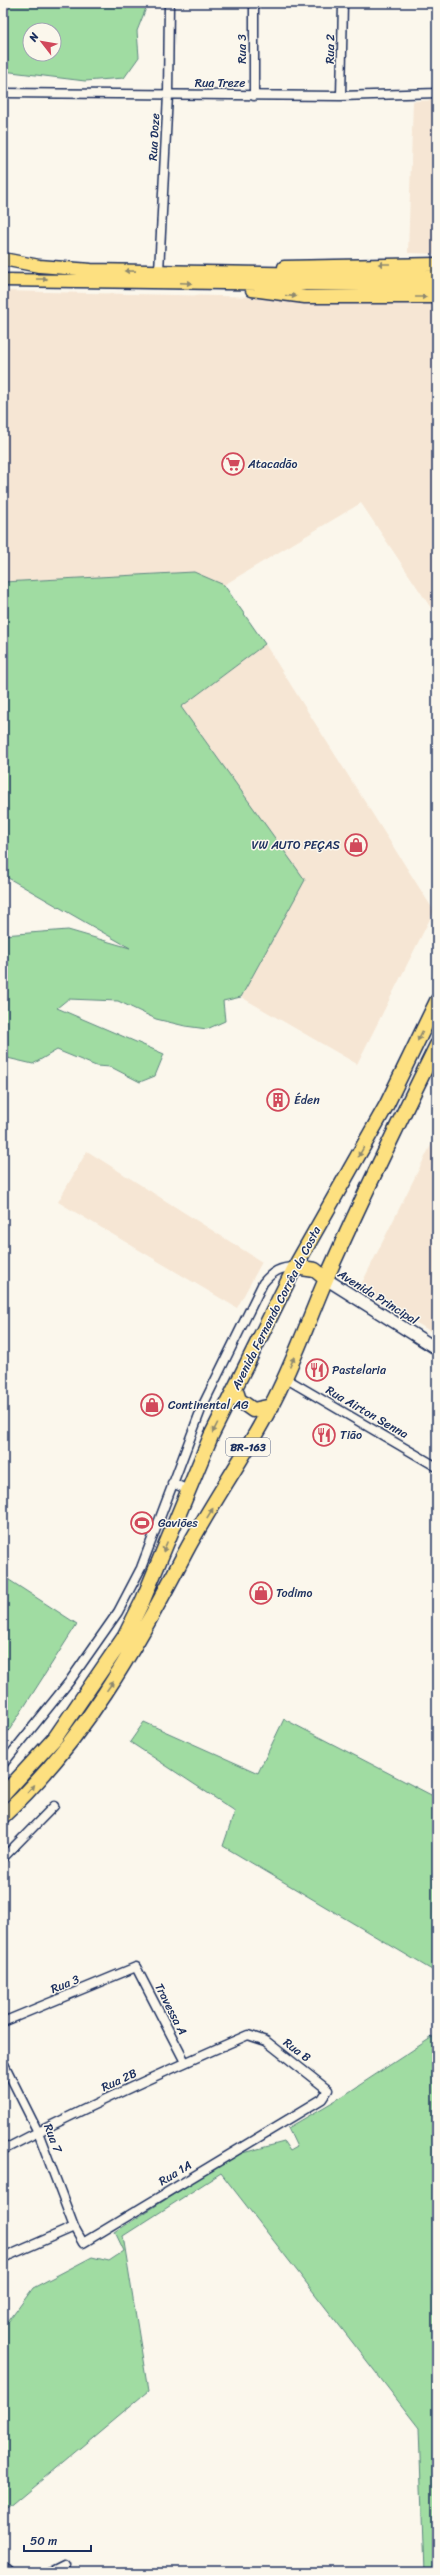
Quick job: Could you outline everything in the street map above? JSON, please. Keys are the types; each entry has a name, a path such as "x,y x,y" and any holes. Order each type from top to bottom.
{"highway":[{"name":"Avenida Fernando Corrêa da Costa","path":"3,1795 55,1738 125,1636 143,1600 211,1436 294,1267 370,1135 437,1001"},
{"name":"BR-163","path":"3,1816 29,1792 78,1732 122,1669 164,1596 186,1551 272,1406 326,1279 378,1164 437,1044"},
{"path":"294,1267 306,1267 315,1270 326,1279"},
{"path":"235,1388 239,1400 253,1410 272,1406"}],"main road":[{"path":"3,259 60,268 159,271 211,278 305,297 437,297"},
{"path":"211,278 342,264 437,264"},
{"path":"3,280 437,276"},
{"path":"211,278 437,286"}],"street":[{"name":"Rua Doze","path":"159,271 168,95 169,3"},
{"name":"Rua 3","path":"254,3 254,96"},
{"name":"Rua 2","path":"341,96 343,3"},
{"name":"Rua Treze","path":"3,93 254,96 341,96 437,93"},
{"path":"3,1764 69,1682 118,1612 141,1568 202,1407 263,1284 270,1274 282,1267 294,1267"},
{"name":"Avenida Principal","path":"326,1279 437,1349"},
{"name":"Rua Airton Senna","path":"285,1378 437,1467"},
{"path":"172,1483 189,1490"},
{"path":"3,1858 54,1806"},
{"name":"Rua 3","path":"3,2022 136,1967"},
{"name":"Travessa A","path":"136,1967 185,2062"},
{"name":"Rua 2B","path":"3,2150 185,2062 248,2034"},
{"name":"Rua B","path":"248,2034 266,2041 328,2090"},
{"name":"Rua 7","path":"3,2062 38,2132 74,2227 83,2243"},
{"name":"Rua 1A","path":"83,2243 322,2099 328,2090"},
{"path":"3,2258 74,2227"},
{"path":"50,2572 66,2564"},
{"path":"3,2566 10,2572"}],"shaded area":[{"path":"437,100 437,254 408,253 413,101"},
{"path":"3,291 437,301 437,617 361,503 224,585 194,572 3,582"},
{"path":"265,644 434,911 357,1064 241,997 305,880 181,707"},
{"path":"437,1133 437,1335 359,1289"},
{"path":"87,1151 262,1262 237,1308 58,1202"}],"green space":[{"path":"3,3 148,3 137,31 139,57 124,78 85,81 3,71"},
{"path":"194,572 224,585 265,644 181,707 305,880 241,997 223,1001 225,1021 207,1029 185,1026 156,1019 118,1001 68,999 57,1008 164,1054 155,1076 140,1082 111,1067 96,1066 57,1050 33,1064 3,1057 3,935 68,930 130,948 3,875 3,582"},
{"path":"3,1576 77,1624 3,1740"},
{"path":"284,1719 437,1798 437,1973 223,1846 235,1811 130,1742 144,1722 258,1773"},
{"path":"437,2034 437,2572 424,2572 419,2428 221,2173 123,2236 148,2391 7,2509 3,2505 3,2329 33,2288 92,2257 109,2261 124,2251 115,2232 235,2155 284,2142 290,2151 297,2147 288,2128 343,2096"}],"place":[{"name":"Atacadão","path":"233,464"},
{"name":"VW AUTO PEÇAS","path":"356,845"},
{"name":"Éden","path":"278,1100"},
{"name":"Pastelaria","path":"317,1370"},
{"name":"Continental AG","path":"152,1405"},
{"name":"Tião","path":"324,1435"},
{"name":"Gaviões","path":"142,1523"},
{"name":"Todimo","path":"261,1593"}]}
